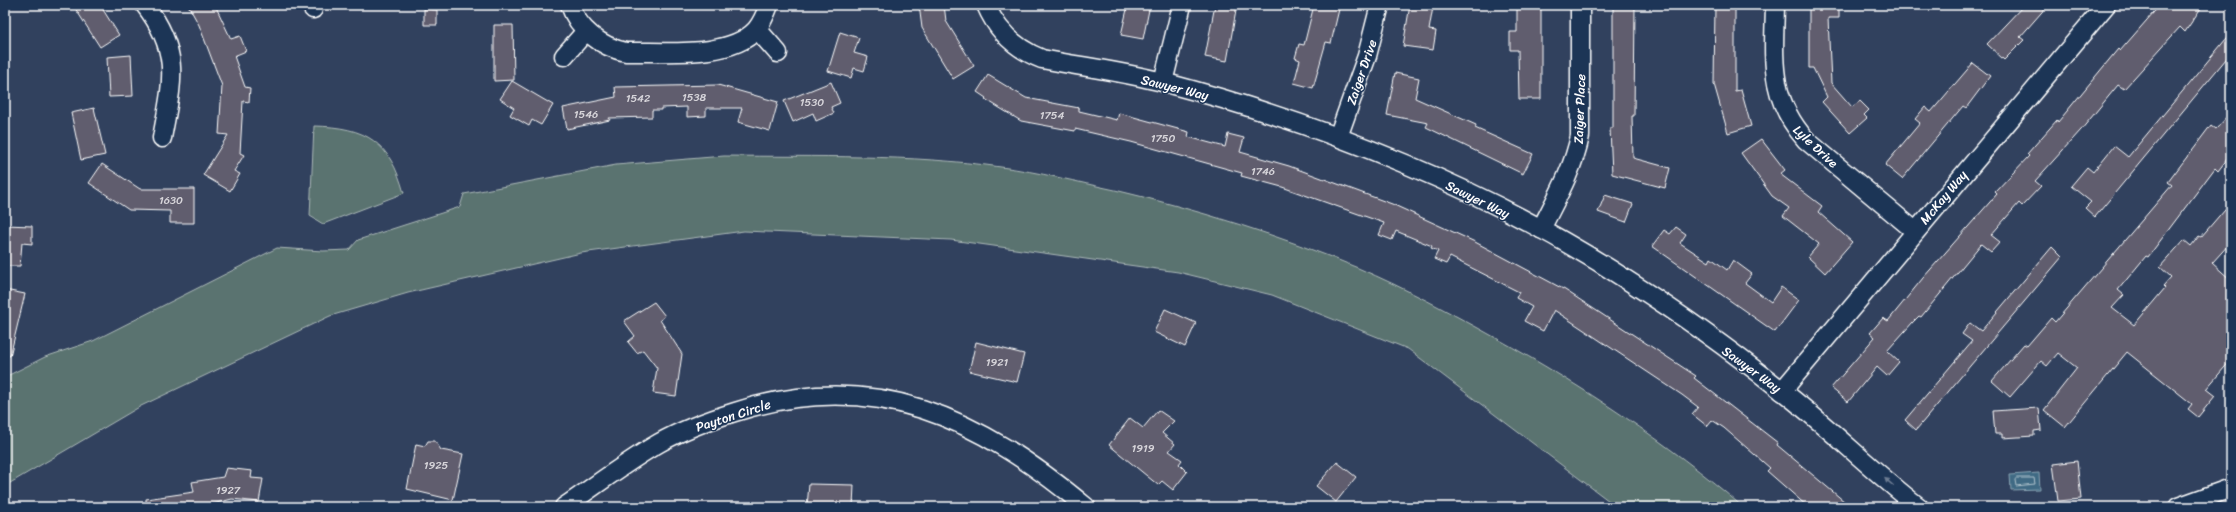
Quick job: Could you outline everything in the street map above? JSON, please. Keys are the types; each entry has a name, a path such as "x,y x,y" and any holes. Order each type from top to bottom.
{"street":[{"path":"145,5 160,27 168,43 172,60 173,80 162,138"},
{"path":"570,5 577,22 586,31 612,49 626,52 713,50 729,46 746,39 758,29 769,5"},
{"name":"Sawyer Way","path":"986,5 999,29 1010,41 1027,53 1042,59 1163,82 1249,106 1338,137 1437,179 1541,229 1630,282 1782,391 1919,507"},
{"path":"1163,82 1182,5"},
{"name":"Zaiger Drive","path":"1338,137 1367,56 1380,5"},
{"name":"Zaiger Place","path":"1541,229 1569,172 1576,155 1580,136 1580,5"},
{"name":"Lyle Drive","path":"1775,5 1774,66 1778,92 1783,108 1793,125 1806,140 1915,232"},
{"name":"McKay Way","path":"1782,391 2106,5"},
{"path":"758,29 778,52"},
{"path":"564,56 586,31"},
{"name":"Payton Circle","path":"564,507 660,443 713,419 763,403 803,396 839,394 872,396 909,404 955,422 999,443 1062,487 1086,507"},
{"path":"2178,507 2231,488"}],"green space":[{"path":"314,126 333,127 348,130 362,134 374,141 391,161 404,193 323,224 310,216"},
{"path":"724,156 828,156 897,158 1001,167 1058,177 1145,197 1269,234 1329,256 1393,284 1445,310 1529,357 1624,416 1685,460 1743,507 1617,507 1408,349 1272,295 1178,272 951,240 744,231 581,253 408,293 330,316 141,406 5,486 5,377 45,357 93,341 277,248 323,251 349,250 358,240 460,207 464,194 616,165"}],"water":[{"path":"2039,473 2040,489 2011,490 2010,475"}],"building":[{"path":"73,5 100,5 119,35 100,47"},
{"path":"188,5 215,5 231,39 240,36 246,51 234,56 245,87 250,88 249,102 243,101 240,153 244,155 234,171 240,174 230,191 203,175 228,135 219,134 222,86 199,25"},
{"path":"919,5 944,5 946,21 974,66 953,79 922,28"},
{"path":"1128,5 1150,5 1143,39 1121,35"},
{"path":"1215,5 1237,5 1227,61 1205,57"},
{"path":"1314,5 1340,5 1331,43 1326,42 1313,88 1294,83 1300,60 1295,58 1299,44 1304,45"},
{"path":"1410,5 1433,7 1429,30 1436,31 1433,50 1403,46"},
{"path":"1613,5 1635,5 1634,116 1632,116 1633,158 1670,168 1665,188 1612,174 1610,128 1613,128"},
{"path":"1715,5 1735,5 1735,91 1741,90 1751,126 1728,133 1714,84"},
{"path":"1809,5 1839,5 1839,18 1828,18 1831,83 1852,107 1860,101 1869,110 1864,115 1867,118 1850,133 1822,102 1827,97 1813,68 1809,68"},
{"path":"2024,5 2048,5 2020,37 2024,40 2004,60 1987,44"},
{"path":"2160,5 2203,5 2185,32 2180,27 2124,89 2118,85 2081,130 2035,181 2041,186 2022,206 2019,203 1991,235 2000,242 1991,252 1981,244 1921,317 1919,316 1913,322 1887,351 1899,362 1887,376 1877,367 1848,402 1831,388 1875,337 1870,333 1883,318 1888,321 1923,278 1997,194 1995,192 2029,156 2027,154 2057,120 2058,122 2118,49 2120,51"},
{"path":"1517,8 1541,8 1541,99 1519,99 1518,50 1510,50 1510,32 1517,32"},
{"path":"424,9 437,10 437,25 424,25"},
{"path":"494,25 513,25 514,80 494,81"},
{"path":"840,32 859,38 854,53 868,57 864,71 854,68 851,78 828,71"},
{"path":"2231,33 2231,53 2095,217 2085,208 2091,202 2071,186 2087,167 2093,172 2114,146 2128,157"},
{"path":"131,55 133,96 109,97 107,57"},
{"path":"1973,63 1990,76 1966,108 1963,106 1902,179 1885,165 1920,123 1915,119 1925,107 1931,112"},
{"path":"1395,73 1419,78 1415,98 1476,125 1475,128 1533,154 1523,174 1426,127 1428,123 1387,115"},
{"path":"988,75 1026,98 1079,108 1079,111 1117,120 1119,113 1189,132 1188,137 1225,147 1228,134 1244,138 1240,152 1289,166 1392,204 1475,242 1565,290 1696,376 1694,378 1778,443 1777,445 1851,507 1808,507 1767,471 1770,468 1724,428 1712,420 1707,426 1692,414 1698,407 1682,395 1554,310 1543,331 1524,321 1532,307 1516,298 1519,292 1450,257 1446,264 1434,259 1438,251 1431,248 1432,246 1396,231 1392,240 1379,235 1384,223 1282,187 1241,176 1242,173 1131,142 1075,129 1075,131 1021,121 985,99 986,98 977,92"},
{"path":"512,81 553,105 541,125 532,120 529,126 510,115 514,108 500,99"},
{"path":"831,82 840,103 831,107 834,113 816,121 813,113 793,122 784,101"},
{"path":"718,85 778,102 770,131 738,122 742,108 706,108 706,116 687,117 687,107 661,108 661,110 652,110 652,117 609,118 610,120 567,129 563,108 616,97 615,87"},
{"path":"94,108 105,155 81,160 71,113"},
{"path":"2231,113 2231,154 2218,171 2215,168 2148,257 2146,256 2118,290 2124,295 2112,308 2134,325 2165,288 2163,286 2171,277 2160,267 2184,240 2191,246 2199,236 2201,237 2231,202 2231,242 2212,263 2231,280 2231,360 2206,389 2215,396 2198,417 2188,409 2192,404 2127,352 2065,427 2044,410 2077,368 2058,353 2047,366 2041,361 2010,397 1992,381 2024,344 2027,346 2051,318 2055,322 2172,185 2168,182 2211,125 2216,129"},
{"path":"1761,139 1785,170 1780,174 1822,206 1818,212 1852,242 1825,273 1808,257 1819,244 1783,216 1789,208 1772,196 1741,153"},
{"path":"102,164 140,189 194,189 194,223 170,223 170,211 129,210 89,183"},
{"path":"1605,195 1633,204 1626,222 1598,212"},
{"path":"5,225 32,226 32,244 22,243 20,266 5,266"},
{"path":"1676,227 1686,234 1680,243 1709,262 1711,258 1727,270 1733,260 1752,274 1745,283 1771,302 1781,287 1799,300 1775,332 1652,246 1664,230 1670,234"},
{"path":"2052,247 2062,257 1916,430 1905,420 1972,341 1962,334 1970,323 1981,331"},
{"path":"5,290 25,294 10,356 5,355"},
{"path":"654,302 665,316 660,320 682,354 676,396 653,393 657,368 643,350 637,353 628,342 635,336 624,321"},
{"path":"1165,309 1196,323 1185,347 1154,332"},
{"path":"976,342 1024,354 1017,382 969,371"},
{"path":"2039,408 2041,430 2034,431 2034,436 2002,438 2002,434 1995,434 1993,411"},
{"path":"1158,410 1174,421 1162,433 1175,444 1169,451 1182,460 1179,464 1187,472 1173,490 1162,481 1158,485 1109,445 1130,418 1143,428"},
{"path":"428,441 435,441 441,450 463,454 453,500 407,489 416,444 425,446"},
{"path":"2077,461 2081,499 2058,501 2053,464"},
{"path":"1337,462 1356,477 1336,502 1316,486"},
{"path":"226,468 252,471 251,478 263,479 259,502 232,499 201,507 146,507 146,499 194,492 192,482 223,477"},
{"path":"809,484 854,485 853,507 807,507"}]}
